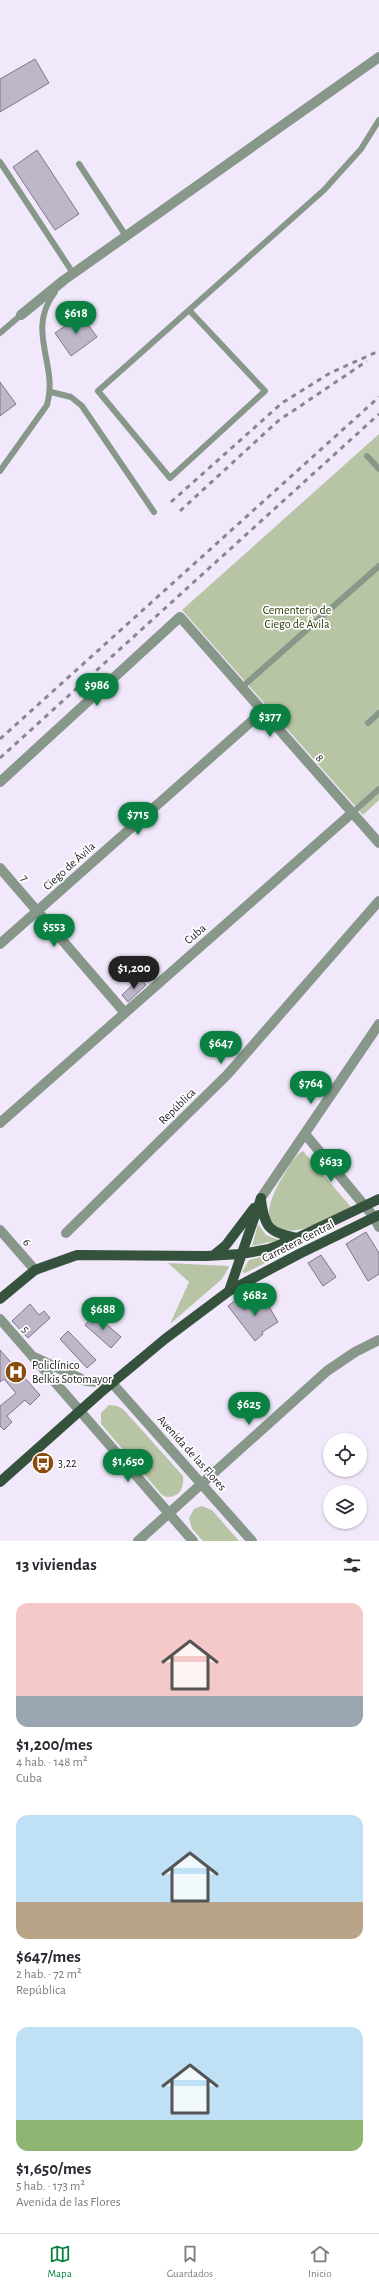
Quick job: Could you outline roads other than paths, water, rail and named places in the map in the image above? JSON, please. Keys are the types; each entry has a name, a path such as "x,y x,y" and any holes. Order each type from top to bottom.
{"main road":[{"path":"261,1198 264,1220 276,1234 297,1238"},
{"path":"229,1291 261,1198"},
{"path":"216,1254 226,1245 261,1198"},
{"name":"Carretera Central","path":"241,1254 269,1249 297,1238 379,1199"},
{"name":"Carretera Central","path":"0,1482 112,1383 165,1339 229,1291 377,1220"},
{"path":"0,1299 35,1270 77,1255 241,1254"}],"street":[{"path":"21,315 73,273 379,57"},
{"name":"8","path":"0,782 180,617 240,688 379,843"},
{"name":"Ciego de Ávila","path":"0,944 262,712"},
{"name":"Cuba","path":"0,1123 352,813"},
{"name":"7","path":"0,868 125,1013"},
{"name":"República","path":"66,1233 227,1075 379,901"},
{"path":"261,1198 379,1024"},
{"path":"305,1134 377,1220"},
{"name":"6","path":"0,1230 35,1270"},
{"name":"5","path":"0,1319 80,1411"},
{"path":"138,1541 327,1371 355,1352 379,1340"},
{"name":"5","path":"32,1356 86,1380 112,1383"},
{"name":"Avenida de las Flores","path":"112,1383 252,1541"},
{"path":"80,1411 193,1541"}],"lane":[{"path":"189,310 265,391 170,478 98,391 189,310 324,190 361,149 379,120"},
{"path":"0,162 73,273"},
{"path":"79,164 126,236"},
{"path":"0,471 47,405 51,392 51,378 43,347 42,323 46,307 64,280"},
{"path":"0,333 21,315"},
{"path":"51,392 71,397 82,406 154,512"},
{"path":"367,456 379,469"},
{"path":"240,688 379,566"},
{"path":"368,723 379,713"},
{"path":"352,813 379,789"}],"railway":[{"path":"171,502 282,403 330,373 379,351"},
{"path":"180,511 278,421 367,361"},
{"path":"0,739 379,397"},
{"path":"0,758 379,414"}],"place":[{"name":"Policlínico Belkis Sotomayor","path":"16,1372"},
{"name":"3,22","path":"43,1463"}],"park label":[{"name":"Cementerio de Ciego de Ávila","path":"297,617"}]}
